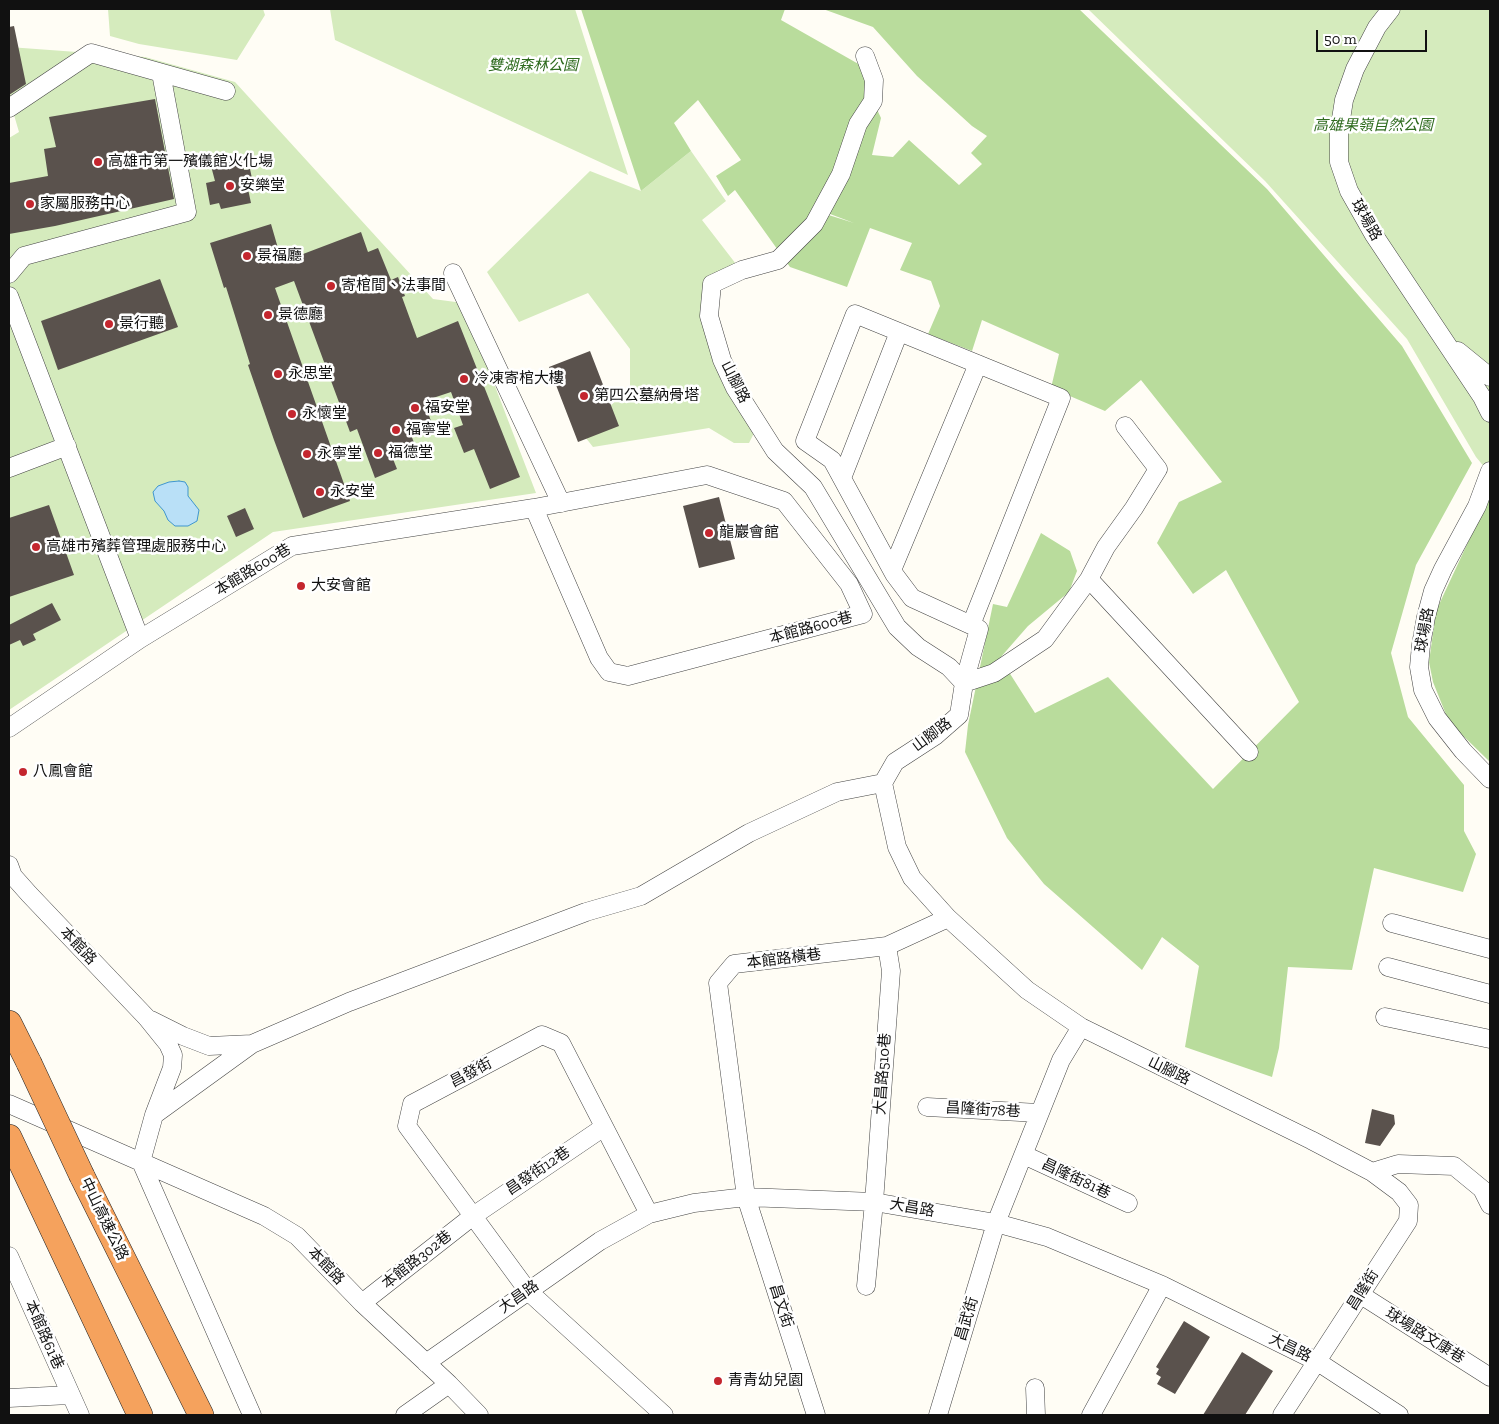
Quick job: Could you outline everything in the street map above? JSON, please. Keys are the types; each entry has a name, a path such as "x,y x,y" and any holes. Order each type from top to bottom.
{"highway":[{"name":"中山高速公路","path":"9,1022 82,1176 201,1415"},
{"path":"10,1140 140,1415"}],"street":[{"name":"球場路","path":"1391,9 1377,27 1368,44 1344,100 1339,132 1339,162 1349,191 1374,235 1490,412"},
{"path":"9,108 91,53 226,91"},
{"name":"山腳路","path":"865,56 874,80 873,101 858,124 841,174 814,224 778,260 742,270 712,284 709,316 722,360 736,388 775,451 813,487 897,627 918,646 949,667 964,683 959,715 935,736 895,762 883,783 896,847 912,878 948,918 1027,990 1081,1027 1372,1172"},
{"path":"9,274 24,256 187,212 161,73"},
{"path":"453,273 561,503"},
{"path":"9,296 140,639"},
{"path":"964,683 979,629 912,598 892,570 832,460 805,441 855,314 1061,398 971,625"},
{"path":"842,478 899,332"},
{"path":"1443,339 1490,377"},
{"path":"892,570 978,364"},
{"path":"964,683 994,674 1045,639 1089,579 1106,547 1134,508 1158,469 1125,426"},
{"path":"9,468 67,446"},
{"name":"球場路","path":"1490,471 1477,506 1443,569 1434,591 1426,617 1419,667 1423,690 1437,718 1463,751 1490,779"},
{"name":"本館路600巷","path":"9,728 140,639 292,546 534,508 707,475 784,501 849,584 863,614 628,676 609,672 599,658 534,508"},
{"path":"1089,579 1248,752"},
{"path":"154,1115 252,1044 349,1002 586,912 641,896 749,833 837,792 883,783"},
{"name":"本館路","path":"9,865 13,876 29,894 147,1018 168,1044 173,1055 172,1068 154,1115 141,1162"},
{"name":"本館路橫巷","path":"746,1197 718,983 734,964 888,946 948,918"},
{"path":"1392,923 1490,949"},
{"name":"大昌路510巷","path":"866,1286 891,971 888,946"},
{"path":"1388,967 1490,994"},
{"path":"1385,1017 1490,1041"},
{"path":"147,1018 209,1046 252,1044"},
{"path":"996,1223 1061,1060 1081,1027"},
{"name":"昌發街","path":"528,1291 407,1126 412,1104 542,1035 561,1043 650,1214"},
{"name":"本館路","path":"9,1104 264,1216 298,1236 362,1303 479,1415"},
{"name":"昌隆街78巷","path":"927,1107 1039,1113"},
{"name":"昌發街12巷","path":"473,1216 604,1126"},
{"name":"昌隆街81巷","path":"1024,1155 1128,1203"},
{"path":"141,1162 252,1415"},
{"path":"1372,1172 1398,1164 1454,1166 1486,1186 1490,1205"},
{"name":"昌隆街","path":"1282,1415 1408,1221 1409,1205 1399,1192 1372,1172"},
{"name":"大昌路","path":"426,1363 600,1241 650,1214 694,1204 746,1197 874,1202 996,1223 1047,1237 1162,1285 1318,1362 1399,1415"},
{"name":"昌文街","path":"746,1197 816,1415"},
{"name":"本館路302巷","path":"362,1303 473,1216"},
{"name":"昌武街","path":"938,1415 996,1223"},
{"name":"本館路61巷","path":"9,1256 80,1415"},
{"path":"1091,1415 1162,1285"},
{"path":"528,1291 664,1415"},
{"name":"球場路文康巷","path":"1361,1295 1490,1377"},
{"path":"405,1415 448,1384"},
{"path":"1035,1388 1036,1415"},
{"path":"9,1398 70,1395"}],"green space":[{"path":"108,9 263,9 265,15 237,60 139,44 110,36"},
{"name":"雙湖森林公園","path":"330,9 575,9 628,175 335,40"},
{"path":"581,9 785,9 781,20 862,66 872,93 819,212 854,223 822,211 874,103 881,118 872,155 893,157 909,140 959,185 982,164 971,153 987,136 972,126 917,76 873,27 823,9 1079,9 1267,189 1402,346 1472,463 1416,565 1391,653 1408,717 1464,785 1464,831 1476,854 1463,892 1374,868 1352,970 1288,967 1279,1048 1272,1077 1185,1047 1199,966 1162,937 1142,970 1044,884 1007,838 965,752 968,725 993,604 1007,607 1041,533 1070,551 1077,571 1069,592 1028,626 1000,658 1035,713 1108,677 1213,789 1299,702 1226,570 1193,594 1157,543 1179,502 1222,482 1141,380 1105,411 1051,388 1059,354 982,320 972,351 928,334 940,306 931,281 900,270 912,243 870,228 847,287 790,267 735,190 728,196 716,176 741,160 698,100 674,123 691,151 641,191"},
{"name":"高雄果嶺自然公園","path":"1088,9 1490,9 1490,474 1476,457 1407,339 1265,181"},
{"path":"9,47 145,57 235,82 433,299 463,303 536,493 273,532 9,710 9,138 19,132 9,98"},
{"path":"691,151 726,201 702,220 736,264 705,282 754,433 749,443 734,443 709,428 593,447 582,433 630,387 630,349 588,293 519,322 487,272 590,171 641,191"},
{"path":"1490,495 1490,762 1449,722 1433,682 1429,662 1436,611"}],"water":[{"path":"179,481 185,482 188,487 188,496 199,510 197,521 188,526 175,526 168,520 164,511 155,501 153,492 158,486"}],"building":[{"path":"14,26 26,84 9,95 9,27"},
{"name":"高雄市第一殯儀館火化場","path":"155,99 174,199 55,226 9,234 9,183 48,176 44,149 56,147 49,117"},
{"name":"安樂堂","path":"242,159 244,170 250,169 254,188 248,189 251,203 221,209 219,203 210,205 206,183 215,181 211,166"},
{"path":"271,224 282,262 361,232 368,252 378,248 391,280 398,277 405,296 402,297 417,338 458,321 520,477 490,489 474,449 464,453 454,428 463,425 451,392 424,401 432,424 409,430 415,445 391,454 397,469 375,478 357,429 350,432 294,281 275,288 350,501 303,518 248,365 250,364 210,243"},
{"name":"景行聽","path":"160,279 178,327 58,370 41,321"},
{"name":"第四公墓納骨塔","path":"590,351 619,426 578,442 549,367"},
{"name":"龍巖會館","path":"719,497 735,559 699,568 683,506"},
{"name":"高雄市殯葬管理處服務中心","path":"49,505 74,575 9,597 9,518"},
{"path":"245,508 254,529 236,537 227,516"},
{"path":"52,603 61,620 33,634 36,640 23,646 20,640 9,645 9,625"},
{"path":"1372,1109 1394,1115 1395,1124 1380,1146 1365,1143"},
{"path":"1184,1321 1210,1337 1175,1394 1157,1384 1161,1377 1156,1374 1159,1369 1156,1367"},
{"path":"1242,1352 1273,1371 1245,1415 1203,1415"}],"place":[{"name":"高雄市第一殯儀館火化場","path":"98,162"},
{"name":"安樂堂","path":"230,186"},
{"name":"家屬服務中心","path":"30,204"},
{"name":"景福廳","path":"247,256"},
{"name":"寄棺間、法事間","path":"331,286"},
{"name":"景德廳","path":"268,315"},
{"name":"景行聽","path":"109,324"},
{"name":"永思堂","path":"278,374"},
{"name":"冷凍寄棺大樓","path":"464,379"},
{"name":"第四公墓納骨塔","path":"584,396"},
{"name":"福安堂","path":"415,408"},
{"name":"永懷堂","path":"292,414"},
{"name":"福寧堂","path":"396,430"},
{"name":"福德堂","path":"378,453"},
{"name":"永寧堂","path":"307,454"},
{"name":"永安堂","path":"320,492"},
{"name":"龍巖會館","path":"709,533"},
{"name":"高雄市殯葬管理處服務中心","path":"36,547"},
{"name":"大安會館","path":"301,586"},
{"name":"八鳳會館","path":"23,772"},
{"name":"青青幼兒園","path":"718,1381"}]}
